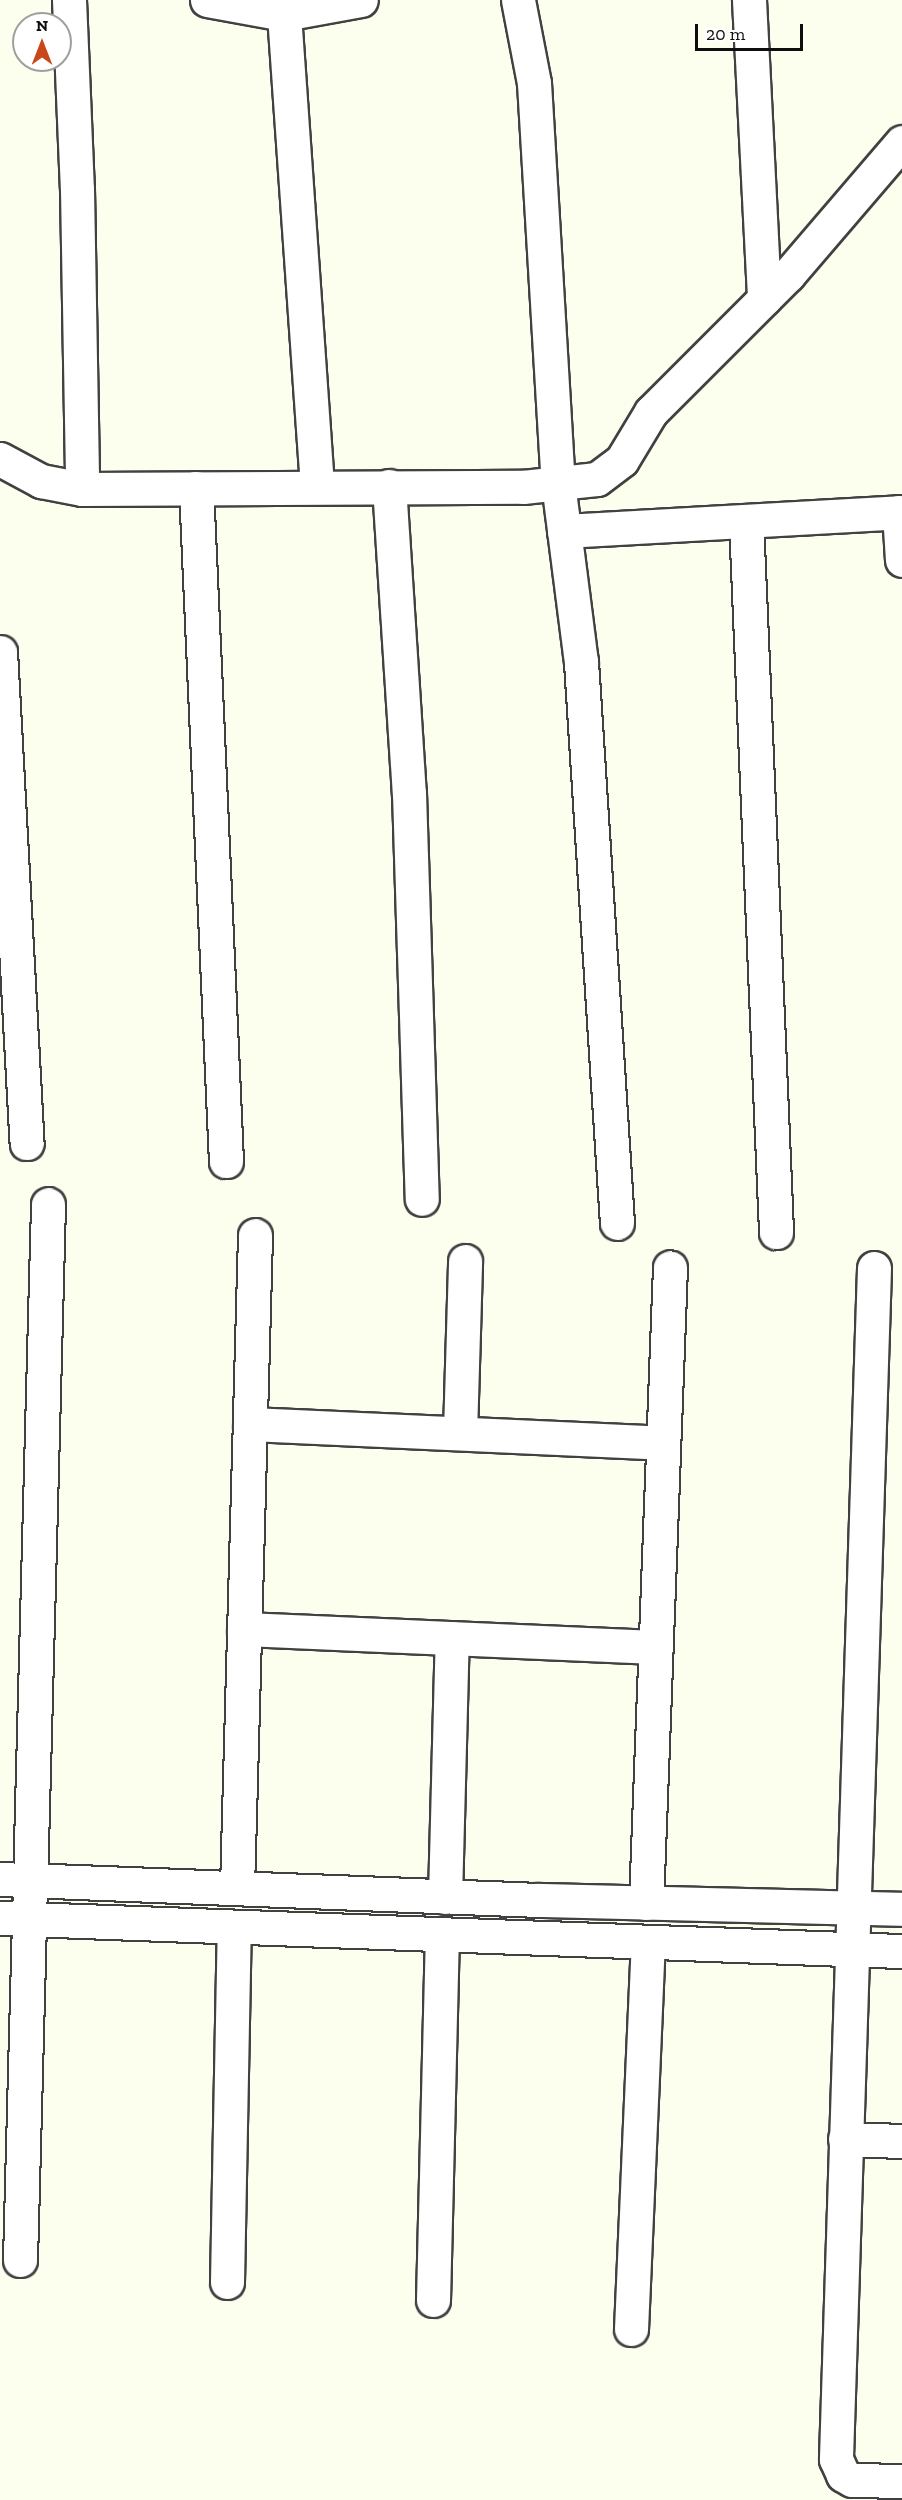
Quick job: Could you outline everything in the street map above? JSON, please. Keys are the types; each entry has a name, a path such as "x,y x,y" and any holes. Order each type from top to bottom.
{"street":[{"path":"69,0 77,189 82,489"},
{"path":"207,0 284,14 361,0"},
{"path":"518,0 534,82 558,483 582,662 617,1223"},
{"path":"749,0 764,299"},
{"path":"284,14 317,486"},
{"path":"0,459 41,481 82,489 558,483 597,479 622,460 651,412 764,299 902,142"},
{"path":"389,486 409,793 422,1199"},
{"path":"196,488 226,1161"},
{"path":"564,531 899,512 902,560"},
{"path":"746,521 776,1232"},
{"path":"0,652 27,1143"},
{"path":"20,2260 16,1919 32,1880 48,1204"},
{"path":"237,1888 255,1235"},
{"path":"460,1433 465,1261"},
{"path":"646,1903 670,1267"},
{"path":"874,1268 850,1949 836,2459 843,2475 852,2480 902,2481"},
{"path":"250,1424 663,1443"},
{"path":"244,1629 656,1647"},
{"path":"444,1897 452,1638"},
{"path":"0,1879 444,1897 902,1909"},
{"path":"16,1919 902,1951"},
{"path":"227,2282 234,1927"},
{"path":"433,2300 442,1934"},
{"path":"631,2329 648,1942"},
{"path":"845,2139 902,2141"}]}
